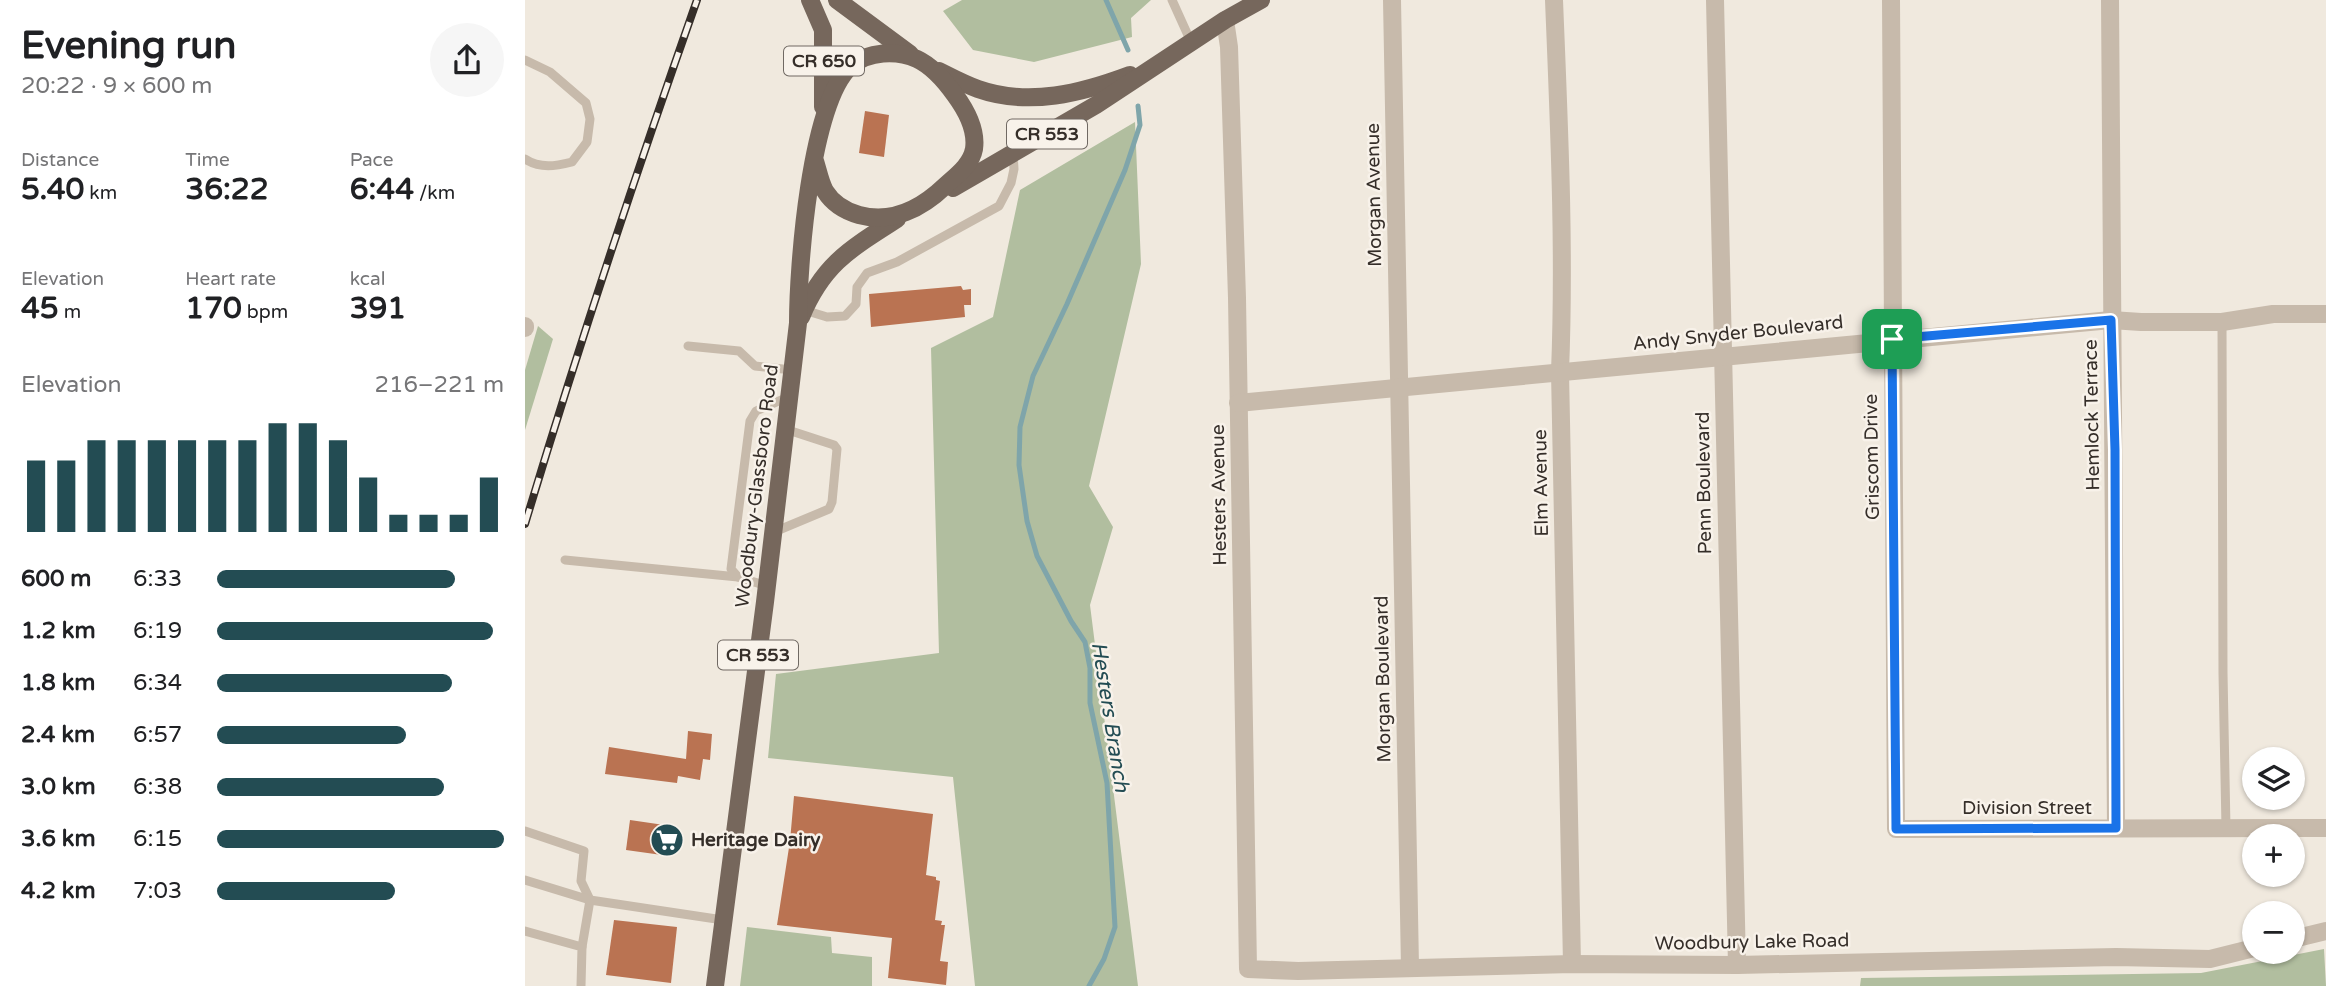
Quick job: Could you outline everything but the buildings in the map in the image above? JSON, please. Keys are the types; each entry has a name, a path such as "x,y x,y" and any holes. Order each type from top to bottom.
{"main road":[{"name":"CR 650","path":"810,0 823,30 823,125"},
{"name":"CR 650","path":"838,0 923,62"},
{"name":"CR 553","path":"933,197 1096,105 1225,20 1261,0"},
{"path":"893,52 923,62 958,99 973,127 972,157 933,197 912,210 883,219 849,212 824,190 815,161 823,125 837,86 851,66 862,59 882,53 893,52"},
{"name":"CR 553","path":"923,62 978,89 1000,95 1045,97 1097,87 1157,64"},
{"name":"Woodbury-Glassboro Road","path":"715,986 801,316 798,284 815,161"},
{"name":"Woodbury-Glassboro Road","path":"801,316 822,277 845,252 912,210"}],"street":[{"name":"Morgan Avenue","path":"1392,0 1398,389"},
{"name":"Elm Avenue","path":"1554,0 1561,183 1563,302 1560,372 1572,964"},
{"name":"Penn Boulevard","path":"1715,0 1737,965"},
{"name":"Griscom Drive","path":"1891,0 1896,829"},
{"name":"Hemlock Terrace","path":"2110,0 2116,828"},
{"name":"Hesters Avenue","path":"1225,20 1229,47 1237,298 1248,969"},
{"name":"Andy Snyder Boulevard","path":"1238,403 2111,320 2141,323 2222,322 2273,314 2326,314"},
{"name":"Morgan Boulevard","path":"1398,389 1410,967"},
{"name":"Division Street","path":"1896,829 2326,828"},
{"path":"2305,936 2326,931"},
{"name":"Woodbury Lake Road","path":"1248,969 1299,978 1410,967 1737,965 2116,957 2210,959 2242,951"}],"lane":[{"path":"1173,0 1191,42"},
{"path":"525,60 550,72 586,103 590,119 587,142 572,162 550,167 530,163 525,159"},
{"path":"801,316 845,316 856,304 857,287 867,273 897,262 999,206 1011,183 1013,153"},
{"path":"2222,322 2225,828"},
{"path":"688,346 739,351 755,366 792,370"},
{"path":"738,577 730,569 750,421 756,411 789,397"},
{"path":"773,532 829,509 832,502 837,449 834,445 785,429"},
{"path":"565,560 738,577 767,586"},
{"path":"525,831 584,851 581,881 590,900 582,947 581,986"},
{"path":"525,880 590,900 723,920"},
{"path":"525,930 582,947"}],"green space":[{"path":"962,0 1151,0 1131,18 1132,37 1034,62 973,50 943,11"},
{"path":"1135,122 1141,264 1089,486 1113,527 1090,605 1138,986 975,986 953,777 768,758 776,674 939,653 931,348 993,317 1020,190"},
{"path":"538,326 553,339 525,430 525,370"},
{"path":"747,927 831,937 832,953 872,957 872,986 740,986"},
{"path":"2324,949 2326,986 1860,986 1861,978 2201,973 2247,964 2305,964 2305,953"}],"waterway":[{"name":"Hesters Branch","path":"1106,0 1128,50"},
{"name":"Hesters Branch","path":"1089,986 1104,959 1115,927 1107,783 1090,703 1090,668 1085,642 1037,556 1027,521 1019,465 1020,427 1033,376 1125,170 1140,125 1138,106"}],"railway":[{"path":"525,524 608,261 697,0"}],"place":[{"name":"Heritage Dairy","path":"667,840"}],"route":[{"path":"2111,320 2115,450 2116,828 1896,829 1892,339 2111,320"}]}
